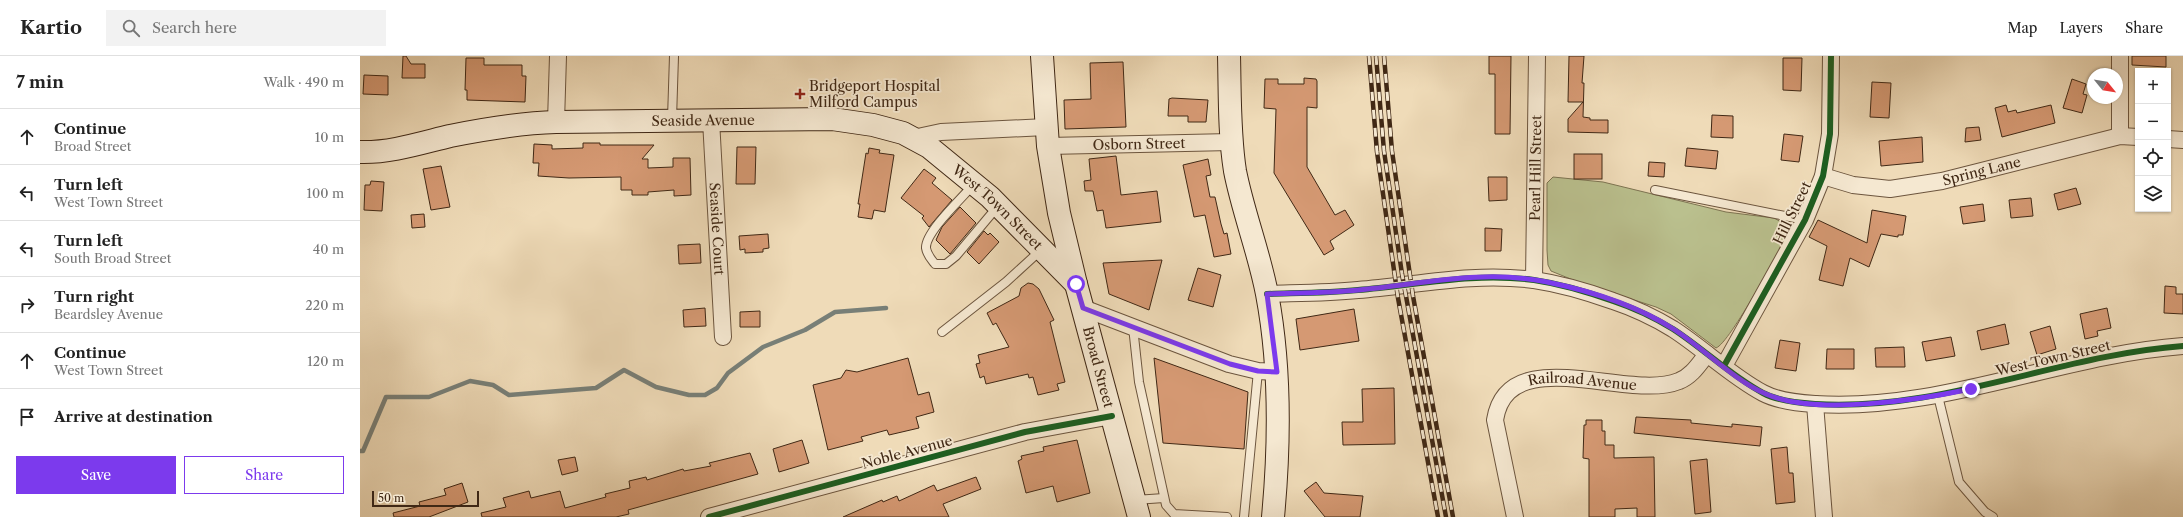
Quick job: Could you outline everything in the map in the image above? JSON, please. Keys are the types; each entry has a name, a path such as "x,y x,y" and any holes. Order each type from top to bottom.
{"main road":[{"name":"Broad Street","path":"1042,56 1047,136 1059,213 1076,284 1137,509"},
{"path":"1229,56 1231,142 1240,192 1267,294 1268,371 1279,438 1273,517"},
{"name":"Seaside Avenue","path":"360,152 411,146 489,128 523,123 556,122 832,119 873,125 913,138"},
{"name":"West Town Street","path":"913,138 945,158 975,184 999,206 1076,284"}],"street":[{"path":"556,122 558,56"},
{"name":"Pearl Hill Street","path":"1534,280 1537,56"},
{"name":"Hill Street","path":"1724,366 1805,220 1823,176 1830,134 1831,56"},
{"path":"2120,56 2120,136"},
{"name":"Seaside Court","path":"711,120 723,337"},
{"path":"913,138 941,132 1047,136"},
{"name":"Osborn Street","path":"1047,136 1231,142"},
{"name":"Spring Lane","path":"1823,176 1853,185 1890,189 1942,181 2120,136 2135,137"},
{"path":"2171,139 2183,140"},
{"name":"West Town Street","path":"1267,294 1359,290 1451,278 1488,277 1534,280 1584,292 1632,308 1674,330 1764,394 1783,400 1815,404 1878,403 1938,396 2099,358 2183,346"},
{"path":"1083,308 1230,364 1268,371"},
{"name":"Railroad Avenue","path":"1515,517 1495,420 1500,404 1513,388 1524,380 1542,377 1635,386 1662,386 1680,381 1687,376 1706,354"},
{"path":"1815,404 1824,517"},
{"name":"Noble Avenue","path":"709,517 1025,432 1112,416"}],"lane":[{"path":"672,120 674,56"},
{"path":"975,184 930,234 926,246 927,254 935,264 946,264 956,256 999,206"},
{"path":"1655,190 1805,220"},
{"path":"942,332 1006,282 1042,250"},
{"path":"1133,327 1139,382 1166,505 1174,514 1227,517"},
{"path":"1244,517 1268,371"},
{"path":"1938,396 1958,482 1985,512 1993,517"},
{"path":"1137,509 1164,498"}],"green space":[{"path":"1553,177 1603,182 1726,212 1774,218 1792,228 1743,313 1723,342 1716,348 1671,314 1656,307 1578,282 1551,271 1548,265 1547,250 1547,183"}],"building":[{"path":"403,56 406,56 411,64 425,64 425,78 402,78"},
{"path":"1489,56 1511,56 1510,134 1495,134 1495,74 1489,74"},
{"path":"1569,56 1584,56 1582,83 1584,83 1583,117 1590,118 1590,120 1608,120 1608,133 1568,132 1568,119 1583,102 1568,102"},
{"path":"2132,56 2166,56 2166,67 2132,65"},
{"path":"466,58 484,58 484,65 522,65 522,76 526,76 525,102 467,100 467,90 465,90"},
{"path":"1783,58 1802,58 1801,91 1783,90"},
{"path":"1123,62 1126,127 1065,129 1064,100 1091,99 1090,63"},
{"path":"364,75 388,76 388,95 363,94"},
{"path":"1304,78 1316,79 1317,81 1317,108 1307,107 1307,167 1335,215 1345,210 1354,225 1330,241 1334,249 1324,255 1274,173 1276,109 1264,108 1265,79 1278,79 1278,84 1304,84"},
{"path":"2072,79 2086,84 2083,94 2087,95 2082,113 2063,108"},
{"path":"1872,82 1891,83 1889,118 1870,117"},
{"path":"1169,99 1208,100 1206,122 1188,122 1188,116 1168,116"},
{"path":"2006,105 2008,112 2016,110 2017,113 2051,105 2055,123 2002,137 1995,108"},
{"path":"1712,115 1733,116 1733,138 1711,137"},
{"path":"1979,127 1981,140 1965,142 1966,128"},
{"path":"1784,134 1803,136 1799,162 1781,160"},
{"path":"1922,137 1923,162 1881,166 1879,141"},
{"path":"583,143 600,143 600,145 654,145 642,159 648,159 648,168 673,167 673,158 690,158 691,195 674,196 674,190 648,192 648,195 632,195 632,190 621,190 621,177 569,178 538,176 539,163 533,163 534,144 552,145 552,149 583,148"},
{"path":"737,147 756,147 755,184 736,184"},
{"path":"869,148 880,150 879,153 894,155 885,212 874,210 872,219 858,217 860,204 858,204 866,153 868,154"},
{"path":"1687,148 1718,151 1716,169 1685,166"},
{"path":"1574,154 1602,154 1602,179 1574,179"},
{"path":"1116,156 1121,195 1157,191 1161,222 1106,228 1103,210 1097,211 1093,191 1085,191 1084,181 1091,180 1089,159"},
{"path":"1208,159 1211,175 1206,176 1210,197 1215,197 1224,234 1227,233 1231,254 1214,257 1205,215 1194,217 1183,165"},
{"path":"1649,162 1665,163 1664,177 1648,176"},
{"path":"441,166 450,207 431,210 423,169"},
{"path":"924,169 936,178 932,183 952,200 929,227 922,218 924,216 901,198"},
{"path":"1488,177 1507,177 1507,200 1489,201"},
{"path":"371,181 384,182 382,211 364,210 365,185 370,185"},
{"path":"2076,188 2081,204 2058,210 2054,194"},
{"path":"2031,198 2033,216 2011,218 2009,200"},
{"path":"1983,204 1985,221 1963,224 1960,207"},
{"path":"960,207 976,223 950,254 936,240 942,227"},
{"path":"1872,210 1906,216 1903,235 1898,235 1898,237 1881,234 1869,267 1850,258 1843,286 1819,280 1827,246 1809,237 1818,220 1867,243"},
{"path":"424,214 425,227 412,228 411,215"},
{"path":"1485,228 1502,229 1501,251 1485,251"},
{"path":"984,231 988,235 990,233 999,242 979,264 967,252"},
{"path":"768,234 769,248 763,249 763,252 745,253 745,249 740,250 739,236"},
{"path":"700,244 701,263 679,264 678,245"},
{"path":"1162,260 1149,310 1109,294 1103,263"},
{"path":"1198,268 1221,275 1213,307 1188,300"},
{"path":"1028,283 1033,284 1039,289 1054,320 1050,322 1065,382 1057,384 1059,390 1038,395 1033,377 1029,378 1028,374 986,384 984,376 980,378 976,364 980,363 978,355 1009,347 996,323 993,325 987,313 1019,296 1021,288"},
{"path":"2165,286 2176,287 2176,294 2183,294 2183,314 2164,313"},
{"path":"705,308 706,326 684,327 683,310"},
{"path":"2107,308 2111,328 2097,331 2098,336 2085,339 2080,314"},
{"path":"1354,309 1359,341 1300,350 1296,319"},
{"path":"760,311 760,327 740,327 740,312"},
{"path":"2005,324 2009,344 1981,350 1977,331"},
{"path":"2050,326 2056,349 2037,355 2030,332"},
{"path":"1951,337 1955,356 1926,361 1922,342"},
{"path":"1780,340 1800,343 1796,371 1775,368"},
{"path":"1904,347 1905,367 1876,367 1875,348"},
{"path":"1827,349 1854,349 1854,369 1826,369"},
{"path":"908,358 918,395 929,392 934,412 916,417 919,428 889,435 887,430 861,437 863,441 828,450 813,385 841,378 846,370 857,372"},
{"path":"1154,358 1248,392 1244,449 1163,443"},
{"path":"1394,388 1395,444 1343,445 1342,422 1363,422 1362,389"},
{"path":"1636,417 1691,420 1691,423 1732,427 1732,424 1762,427 1760,446 1634,433"},
{"path":"1586,420 1602,420 1602,431 1605,431 1605,445 1614,445 1614,458 1654,457 1655,517 1637,517 1637,508 1615,509 1615,517 1589,517 1589,459 1583,458 1584,425 1586,425"},
{"path":"802,440 809,463 779,472 773,449"},
{"path":"1077,440 1090,493 1057,502 1053,486 1026,493 1018,461 1022,459 1021,456 1044,451 1043,447"},
{"path":"1787,447 1789,473 1793,473 1795,502 1776,504 1771,449"},
{"path":"750,453 758,474 628,510 629,514 616,517 482,517 481,513 506,507 503,498 529,491 531,498 560,491 565,508 606,497 605,494 630,488 629,481 646,477 647,480 683,469 684,471 711,466 709,463"},
{"path":"575,457 578,471 562,475 558,460"},
{"path":"1707,459 1711,512 1695,514 1690,461"},
{"path":"976,477 981,489 943,504 949,517 843,517 882,500 883,502 897,496 899,501 934,485 937,491"},
{"path":"1316,482 1324,493 1363,496 1360,517 1325,517 1304,491"},
{"path":"462,483 468,502 429,517 394,517 393,513 420,506 419,502 446,495 444,489"}],"waterway":[{"path":"360,451 363,451 386,397 429,397 470,381 493,385 509,395 596,388 624,370 656,387 689,395 705,395 717,388 728,373 763,347 805,330 835,312 886,308"}],"railway":[{"path":"1369,56 1377,152 1398,298 1438,517"},
{"path":"1376,56 1384,151 1402,274 1446,517"},
{"path":"1384,56 1392,151 1413,296 1453,517"}],"cycle path":[{"path":"1724,366 1805,220 1823,176 1830,134 1831,56"},
{"path":"1267,294 1347,291 1446,280 1489,277 1534,280 1554,284 1584,291 1621,304 1659,321 1673,329 1740,379 1769,396 1788,401 1815,404 1862,404 1908,400 1954,392 2091,360 2137,351 2183,346"},
{"path":"709,517 1025,432 1112,416"}],"place":[{"name":"Bridgeport Hospital Milford Campus","path":"800,94"}],"route":[{"path":"1076,284 1083,308 1212,358 1242,368 1258,371 1277,372 1267,294 1359,290 1451,278 1488,277 1515,278 1549,282 1632,308 1674,330 1764,394 1783,400 1815,404 1878,403 1938,396 1971,389"}]}
